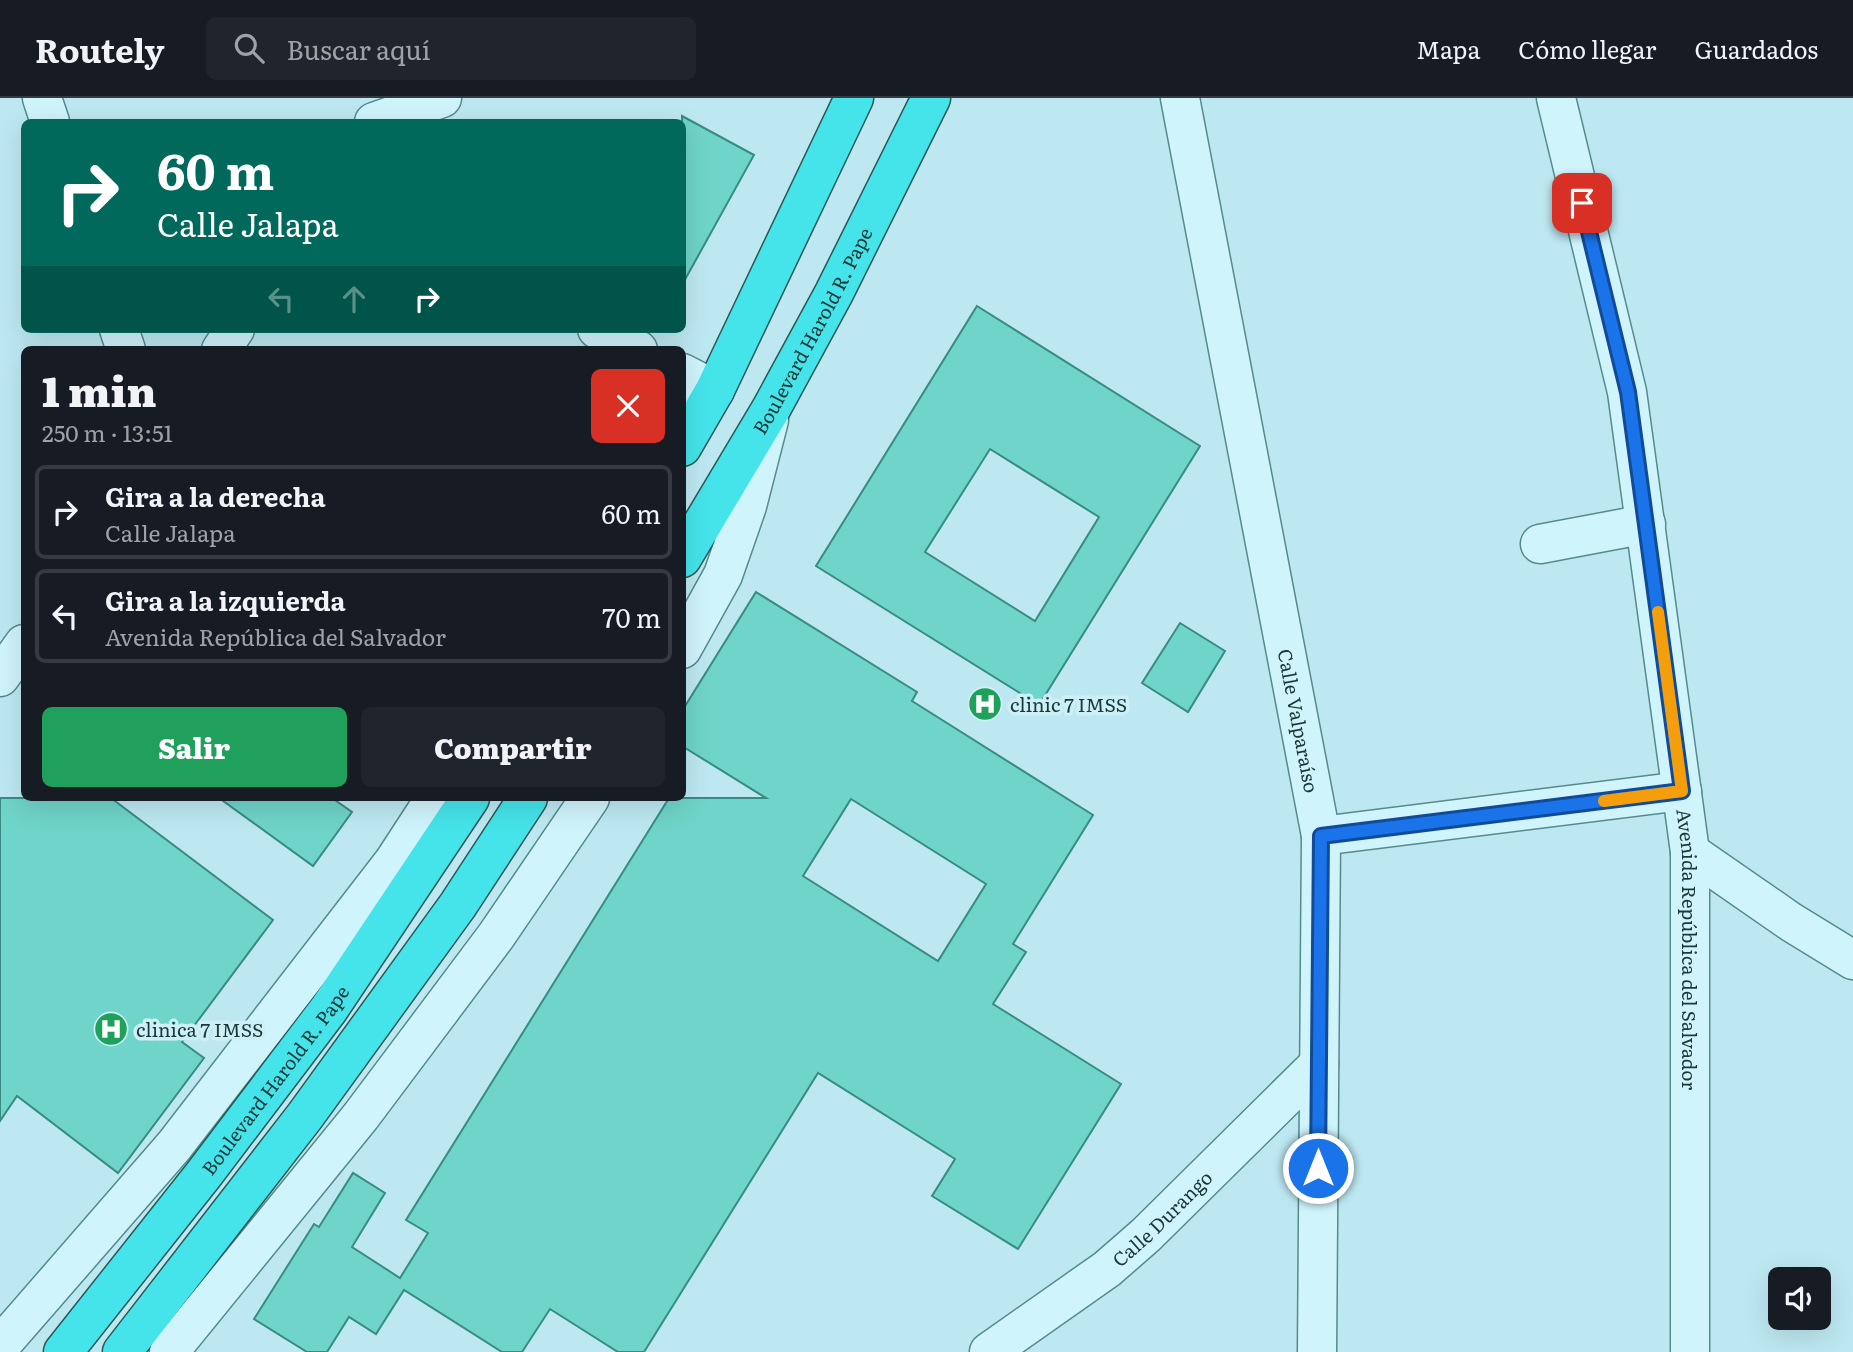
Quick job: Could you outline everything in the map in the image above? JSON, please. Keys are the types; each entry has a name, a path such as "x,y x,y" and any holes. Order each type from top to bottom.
{"highway":[{"path":"686,432 699,382 854,98"},
{"name":"Boulevard Harold R. Pape","path":"686,551 771,410 834,293 931,98"},
{"name":"Boulevard Harold R. Pape","path":"63,1352 204,1174 329,1009 468,801"},
{"path":"122,1352 305,1116 458,905 526,801"}],"street":[{"path":"42,98 49,119"},
{"path":"382,119 442,98"},
{"name":"Calle Valparaíso","path":"1180,98 1321,836 1317,1352"},
{"name":"Avenida República del Salvador","path":"1556,98 1628,392 1690,852 1690,1352"},
{"path":"605,333 630,346"},
{"path":"686,418 699,382"},
{"path":"686,642 723,575 747,506 771,410"},
{"path":"1540,544 1646,524"},
{"path":"0,677 16,640"},
{"path":"1321,836 1682,791"},
{"path":"6,1343 174,1146 394,861 433,801"},
{"path":"169,1352 361,1116 496,936 588,801"},
{"path":"1690,852 1791,922 1853,960"},
{"name":"Calle Durango","path":"989,1352 1107,1269 1146,1235 1319,1064"}],"building":[{"path":"682,116 754,155 686,278 686,119 682,119"},
{"path":"977,306 1200,446 1039,705 816,566","holes":["990,449 1099,517 1035,621 925,552"]},
{"path":"756,592 917,692 912,701 1093,815 1013,944 1026,952 993,1004 1121,1084 1018,1249 932,1196 955,1159 818,1073 644,1352 618,1352 550,1309 522,1352 502,1352 404,1290 376,1334 349,1317 327,1352 307,1352 254,1319 314,1224 319,1227 353,1173 385,1193 352,1247 400,1278 428,1233 406,1220 667,801 686,801 686,798 766,798 686,748 686,705","holes":["851,799 986,884 938,961 803,876"]},
{"path":"1180,623 1225,651 1188,712 1142,683"},
{"name":"clinica 7 IMSS","path":"0,798 21,798 21,801 115,801 273,920 182,1042 204,1058 118,1173 17,1096 0,1121"},
{"path":"223,801 336,801 352,812 313,866"}],"slow traffic":[{"path":"1604,801 1682,791 1658,612"}],"place":[{"name":"clinic 7 IMSS","path":"985,704"},
{"name":"clinica 7 IMSS","path":"111,1029"}],"route":[{"path":"1318,1168 1321,836 1682,791 1628,392 1582,203"}]}
